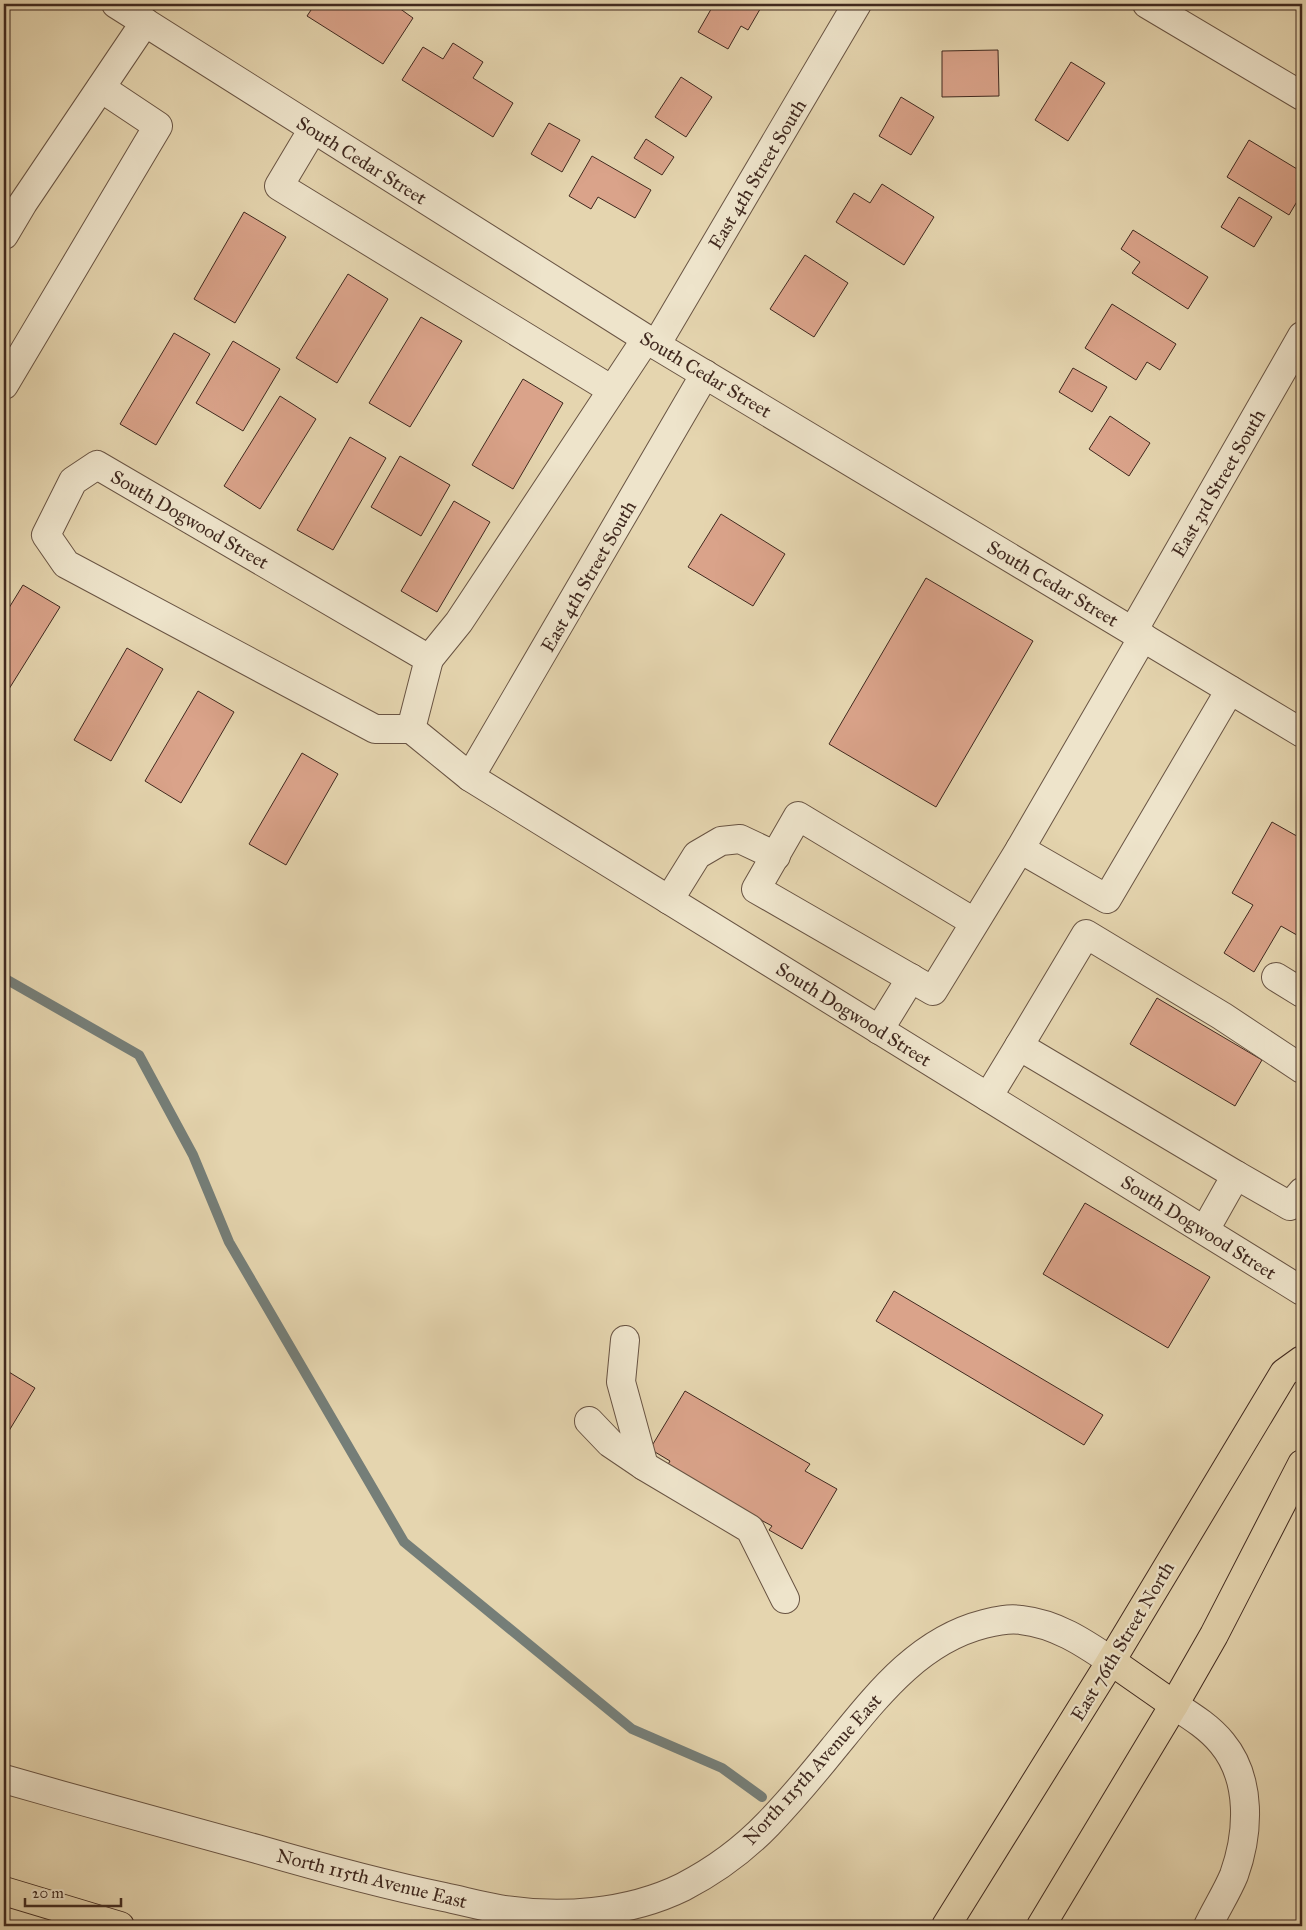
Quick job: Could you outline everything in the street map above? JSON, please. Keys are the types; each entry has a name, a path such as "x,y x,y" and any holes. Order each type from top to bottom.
{"main road":[{"name":"East 76th Street North","path":"946,1926 1111,1661 1284,1373 1302,1360"},
{"path":"1041,1926 1214,1635 1302,1464"},
{"path":"1111,1661 1174,1704"},
{"path":"4,1891 120,1926"}],"street":[{"name":"South Cedar Street","path":"116,4 651,342 1302,733"},
{"name":"East 4th Street South","path":"429,659 459,622 612,390 651,342 857,4"},
{"path":"1147,4 1302,96"},
{"path":"4,235 14,197 101,88 145,22"},
{"path":"4,385 158,126 101,88"},
{"path":"313,129 279,186 612,390"},
{"name":"East 3rd Street South","path":"911,978 933,991 1020,849 1302,336"},
{"name":"East 4th Street South","path":"470,777 705,374"},
{"name":"South Dogwood Street","path":"429,659 97,465 73,481 46,535 66,564 375,730 411,730 470,777 1302,1291"},
{"path":"411,730 429,659"},
{"path":"1020,849 1107,899 1230,690"},
{"path":"879,1030 911,978 756,889 798,816 974,922"},
{"path":"669,900 697,855 721,841 740,839 776,856"},
{"path":"988,1097 1086,934 1222,1016 1302,1069"},
{"path":"1276,977 1302,993"},
{"path":"1019,1046 1236,1175 1296,1199"},
{"path":"1205,1230 1236,1175"},
{"path":"625,1340 621,1382 644,1466"},
{"path":"590,1421 610,1443 644,1466 750,1529 785,1599"},
{"name":"North 115th Avenue East","path":"4,1779 390,1886 500,1909 537,1913 574,1913 614,1909 651,1900 682,1888 715,1869 740,1850 766,1826 797,1792 866,1708 901,1671 939,1643 969,1628 996,1621 1019,1619 1045,1625 1074,1637 1111,1661"},
{"path":"1174,1704 1204,1726 1222,1743 1235,1762 1241,1780 1245,1805 1244,1836 1234,1875 1209,1926"}],"building":[{"path":"315,4 402,4 399,8 413,18 383,64 307,16"},
{"path":"714,4 763,4 748,30 741,26 728,49 698,32"},
{"path":"453,43 483,62 473,78 513,103 493,137 402,80 423,47 443,59"},
{"path":"998,50 999,96 942,97 942,51"},
{"path":"1071,62 1105,83 1068,141 1035,120"},
{"path":"681,77 712,97 686,137 655,117"},
{"path":"901,97 934,117 911,155 879,136"},
{"path":"549,123 580,140 562,172 531,154"},
{"path":"646,139 674,157 662,175 634,158"},
{"path":"1249,140 1302,172 1302,193 1289,215 1227,177"},
{"path":"592,156 651,190 635,218 598,197 591,209 569,196"},
{"path":"882,184 934,217 904,265 836,222 854,193 870,203"},
{"path":"1239,197 1272,217 1254,247 1221,227"},
{"path":"244,212 286,237 235,323 194,299"},
{"path":"1133,230 1208,277 1188,309 1132,273 1140,262 1121,249"},
{"path":"805,255 848,283 814,337 770,309"},
{"path":"348,274 388,299 337,383 296,358"},
{"path":"1112,304 1176,344 1160,370 1147,362 1136,380 1085,348"},
{"path":"421,317 462,341 410,427 369,403"},
{"path":"174,333 210,354 156,445 120,424"},
{"path":"233,341 280,369 243,431 196,403"},
{"path":"1073,368 1107,387 1092,412 1059,392"},
{"path":"523,379 563,403 513,489 472,465"},
{"path":"280,396 316,419 260,509 224,486"},
{"path":"1110,416 1150,443 1129,476 1089,449"},
{"path":"350,437 386,458 333,550 297,530"},
{"path":"400,456 450,485 421,536 371,507"},
{"path":"454,501 490,522 437,612 401,591"},
{"path":"721,514 785,554 753,606 688,567"},
{"path":"926,578 1033,641 936,807 829,744"},
{"path":"23,585 60,607 4,697 4,616"},
{"path":"127,648 163,669 111,761 74,740"},
{"path":"198,691 234,712 181,803 145,781"},
{"path":"302,753 338,774 286,865 249,844"},
{"path":"1272,822 1302,839 1302,938 1281,926 1254,972 1224,953 1253,905 1232,893"},
{"path":"1157,998 1262,1060 1235,1106 1130,1044"},
{"path":"1085,1203 1210,1277 1168,1348 1043,1274"},
{"path":"894,1291 1103,1415 1084,1445 876,1321"},
{"path":"4,1369 35,1388 4,1439"},
{"path":"685,1391 810,1464 805,1471 837,1489 802,1549 769,1530 772,1526 761,1520 757,1527 663,1473 670,1461 650,1449"}],"waterway":[{"path":"4,978 139,1055 193,1155 229,1242 404,1542 632,1729 722,1768 762,1797"}]}
